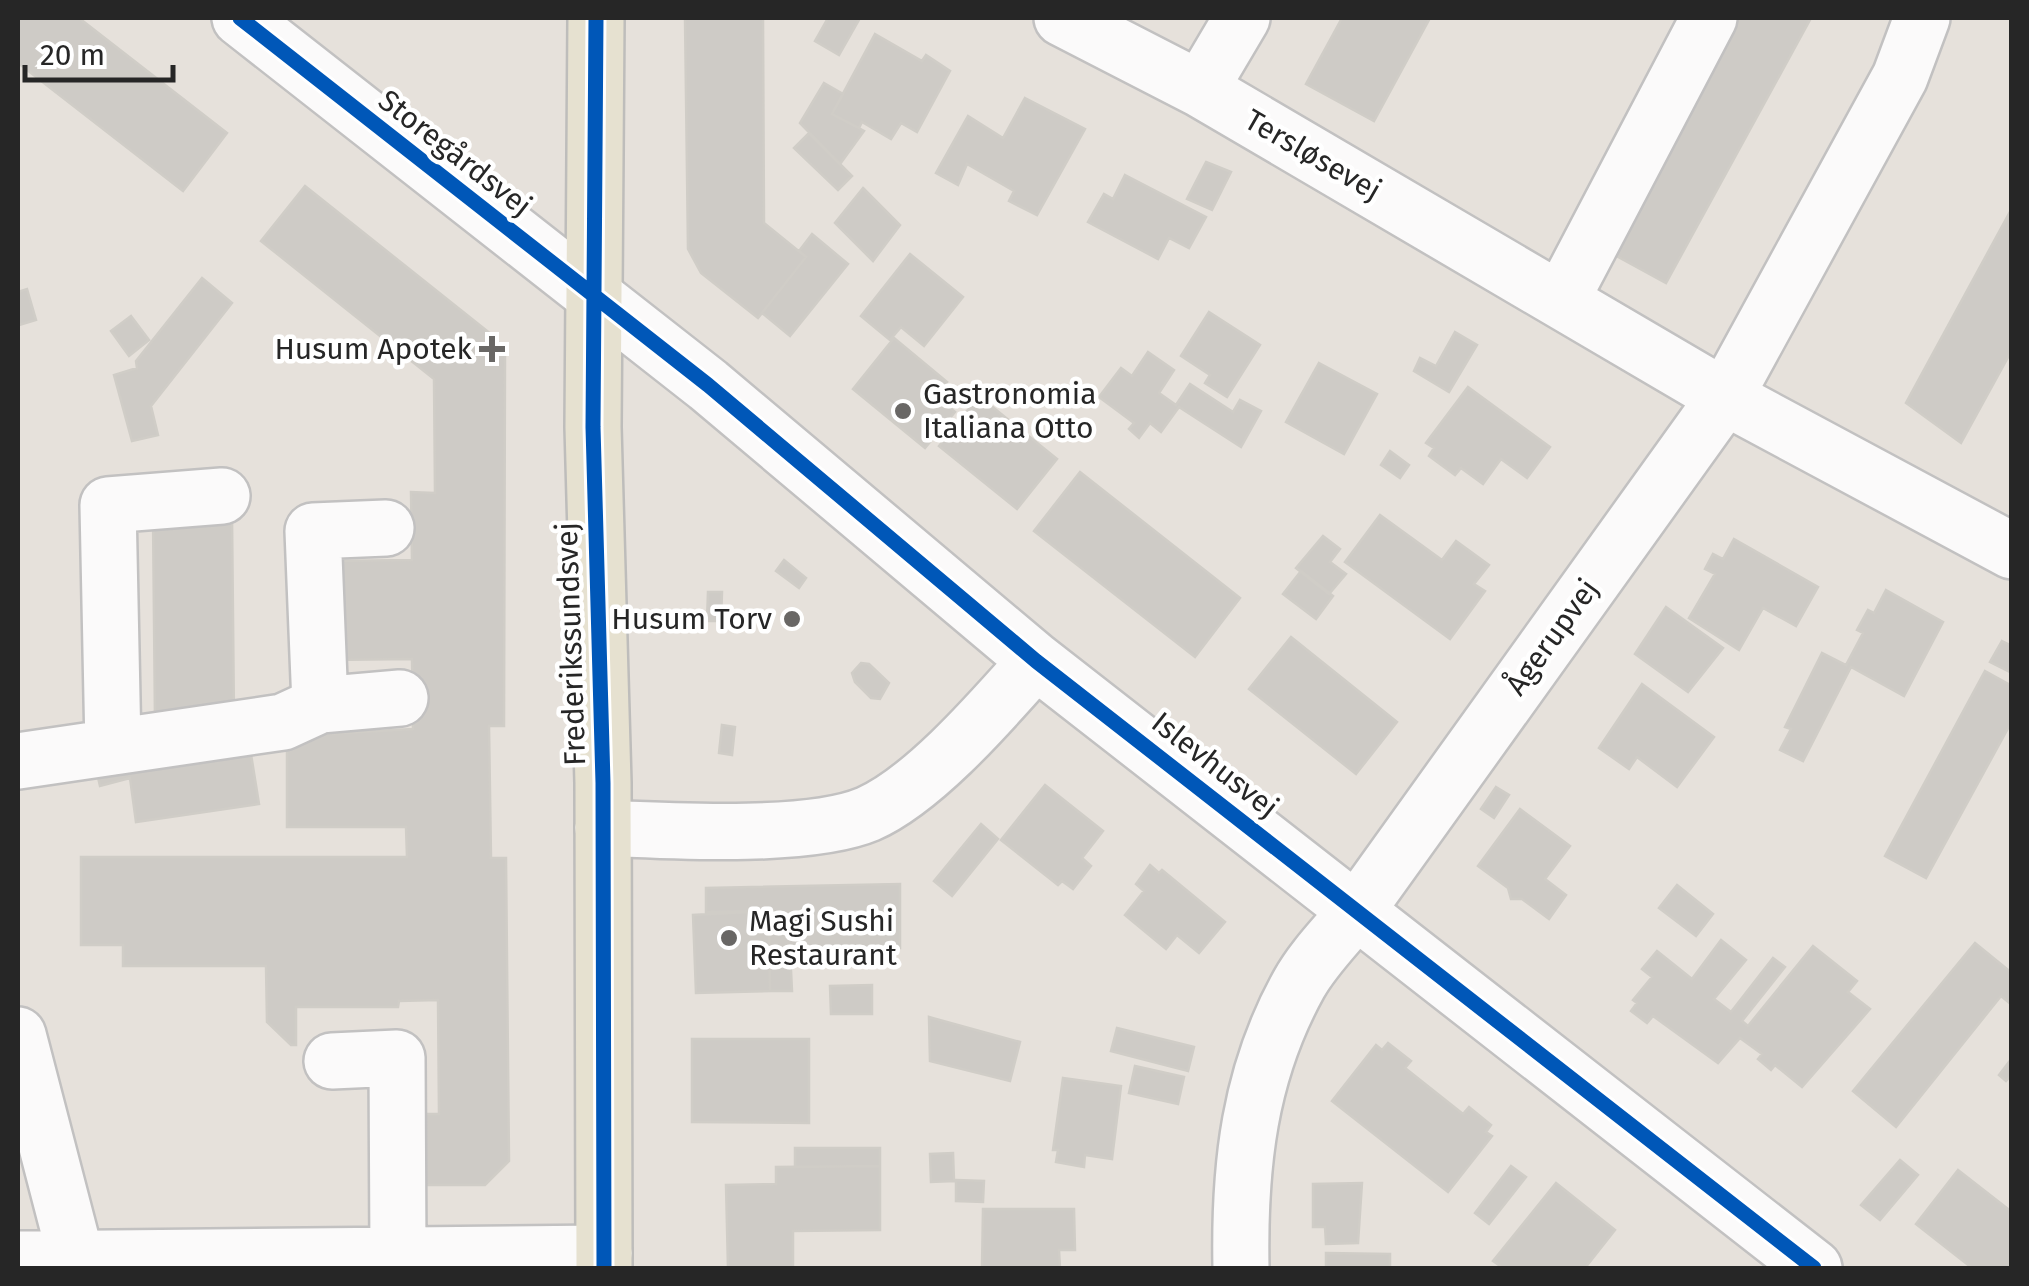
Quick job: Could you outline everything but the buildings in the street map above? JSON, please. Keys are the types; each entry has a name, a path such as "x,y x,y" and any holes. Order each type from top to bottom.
{"main road":[{"name":"Frederikssundsvej","path":"596,18 592,292 603,828 604,1261"}],"street":[{"name":"Storegårdsvej","path":"240,18 481,211 592,292"},
{"name":"Tersløsevej","path":"1062,18 1200,89 1725,397 2012,551"},
{"path":"1200,89 1242,18"},
{"path":"1560,300 1709,18"},
{"name":"Ågerupvej","path":"1241,1268 1240,1190 1246,1134 1266,1051 1301,980 1357,910 1725,397 1900,77 1922,18"},
{"name":"Islevhusvej","path":"592,292 1036,661 1814,1268"},
{"path":"113,747 108,505 222,496"},
{"path":"320,705 313,531 386,528"},
{"path":"603,828 693,832 839,823 869,813 903,794 1036,661"},
{"path":"18,761 282,722 320,705 400,698"},
{"path":"18,1035 76,1258"},
{"path":"332,1060 398,1058 398,1255"},
{"path":"18,1258 398,1255 604,1261"}],"cycle path":[{"path":"240,18 708,385 1036,661 1814,1268"},
{"path":"596,18 593,427 603,783 604,1268"}],"place":[{"name":"Husum Apotek","path":"492,349"},
{"name":"Gastronomia Italiana Otto","path":"903,411"},
{"name":"Husum Torv","path":"792,619"},
{"name":"Magi Sushi Restaurant","path":"729,938"}]}
